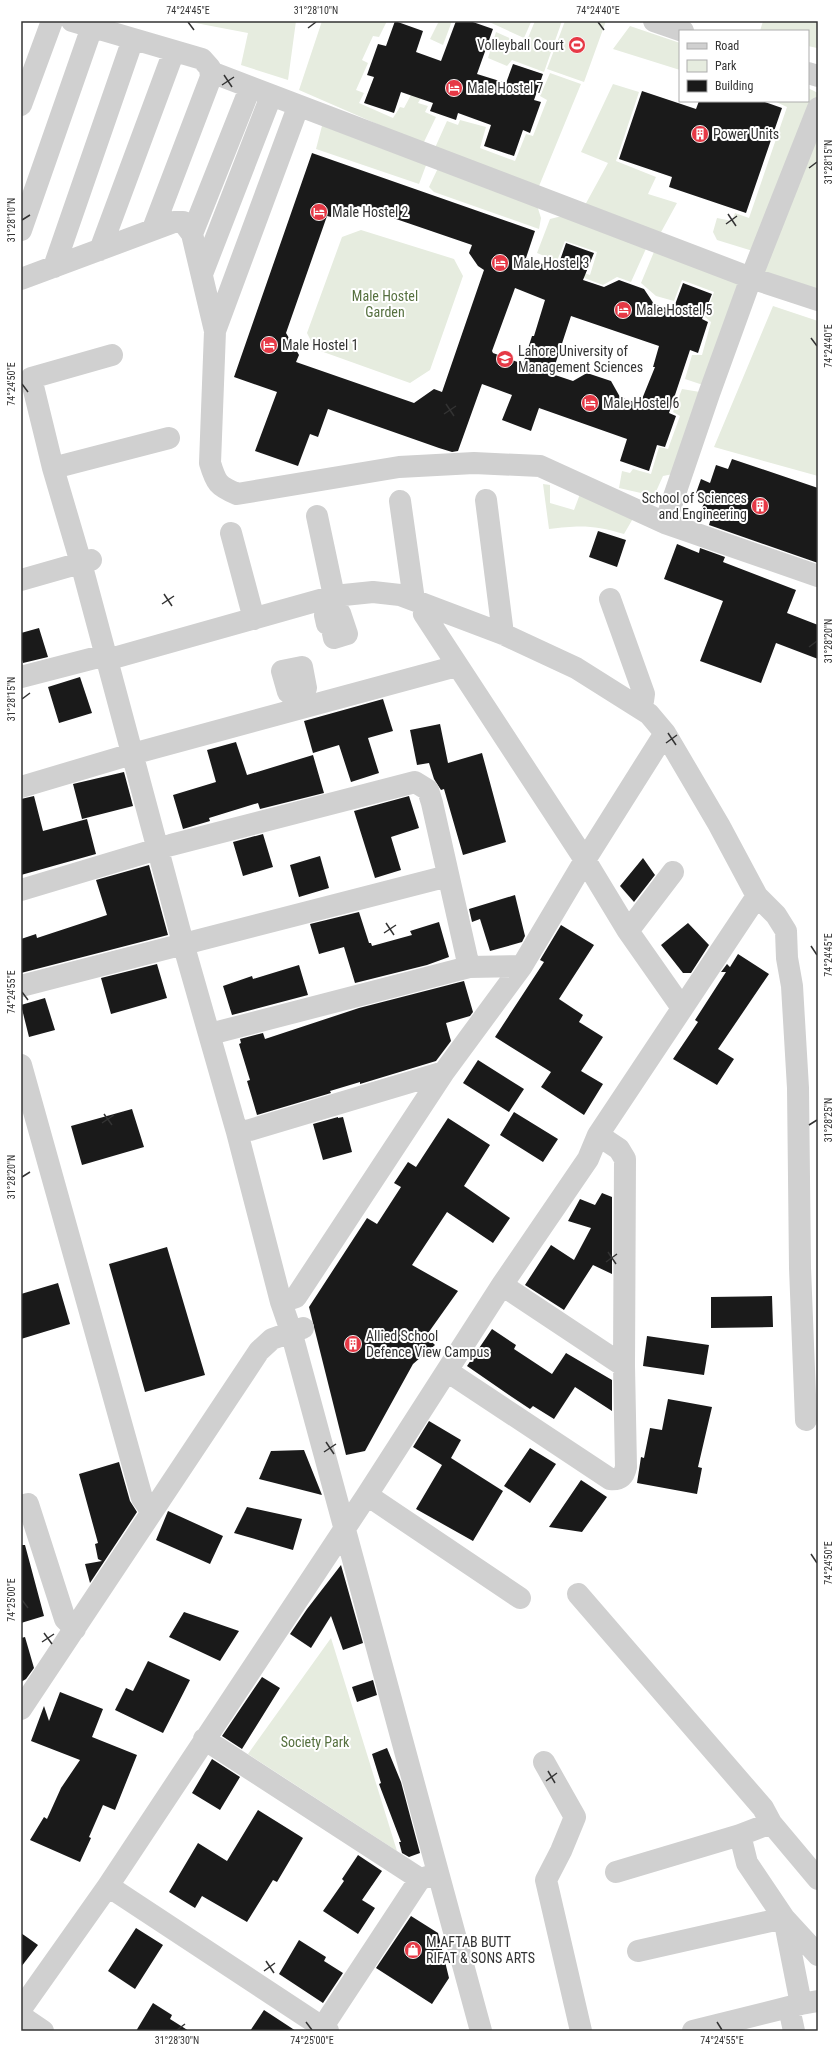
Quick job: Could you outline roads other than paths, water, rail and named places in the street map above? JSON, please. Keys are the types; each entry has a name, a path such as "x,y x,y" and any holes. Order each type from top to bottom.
{"street":[{"path":"21,105 52,21"},
{"path":"72,21 202,60 206,63 211,72 211,77 152,230"},
{"path":"654,21 680,30"},
{"path":"21,230 92,27"},
{"path":"54,267 133,39"},
{"path":"100,250 174,51"},
{"path":"211,72 298,107 751,278 818,300"},
{"path":"192,234 250,88"},
{"path":"202,274 271,96"},
{"path":"215,331 298,107"},
{"path":"665,524 709,394 751,278 818,108"},
{"path":"21,279 174,222 183,222 192,234 215,331 210,463 215,479 222,488 237,494 399,467 474,463 540,466 665,524 818,576"},
{"path":"112,355 37,376 59,467 165,847 452,1894 496,2031"},
{"path":"59,467 169,438"},
{"path":"486,500 503,634"},
{"path":"400,501 424,614 585,860 628,931 682,1008"},
{"path":"317,516 334,596"},
{"path":"231,533 254,619"},
{"path":"21,580 86,562"},
{"path":"21,677 112,656 254,619 334,596 385,593 421,603 503,634 576,668 639,706 658,723 719,825 757,896 776,915 786,931 787,958 792,986 798,1088 800,1268 806,1420"},
{"path":"610,599 644,694 643,701 639,706"},
{"path":"21,787 138,753 457,666"},
{"path":"288,1299 444,1072 522,966 585,860 665,733"},
{"path":"21,890 165,847 415,782 428,790 469,967"},
{"path":"628,931 673,872"},
{"path":"21,986 190,941 448,876"},
{"path":"21,2009 108,1886 367,1495 502,1285 588,1159 598,1136 757,896"},
{"path":"216,1033 469,967 522,966"},
{"path":"21,1065 142,1498 147,1505 154,1509"},
{"path":"243,1131 444,1072"},
{"path":"447,1371 610,1479 615,1480 624,1474 626,1467 624,1366 625,1159 619,1149 598,1136"},
{"path":"502,1285 624,1366"},
{"path":"21,1709 259,1351 272,1339 297,1330"},
{"path":"367,1495 520,1598"},
{"path":"21,1506 28,1504 65,1619 75,1629"},
{"path":"108,1886 323,2030 430,1876 349,1521"},
{"path":"578,1594 764,1808 771,1822 818,1879"},
{"path":"204,1739 430,1876 452,1894 481,2031"},
{"path":"544,1762 575,1817 561,1852 546,1880 581,2031"},
{"path":"616,1872 740,1835 771,1822"},
{"path":"740,1835 747,1863 784,1918 818,1955"},
{"path":"638,1951 784,1918"},
{"path":"784,1918 803,2004 794,2031"},
{"path":"693,2031 803,2004"},
{"path":"21,2016 43,2031"}],"place":[{"name":"Volleyball Court","path":"577,45"},
{"name":"Male Hostel 7","path":"454,88"},
{"name":"Power Units","path":"700,134"},
{"name":"Male Hostel 2","path":"319,212"},
{"name":"Male Hostel 3","path":"500,263"},
{"name":"Male Hostel 5","path":"623,310"},
{"name":"Male Hostel 1","path":"269,345"},
{"name":"Lahore University of Management Sciences","path":"505,359"},
{"name":"Male Hostel 6","path":"590,403"},
{"name":"School of Sciences and Engineering","path":"760,506"},
{"name":"Allied School Defence View Campus","path":"353,1344"},
{"name":"M.AFTAB BUTT RIFAT & SONS ARTS","path":"413,1950"}],"park label":[{"name":"Male Hostel Garden","path":"385,304"},
{"name":"Society Park","path":"315,1742"}]}
